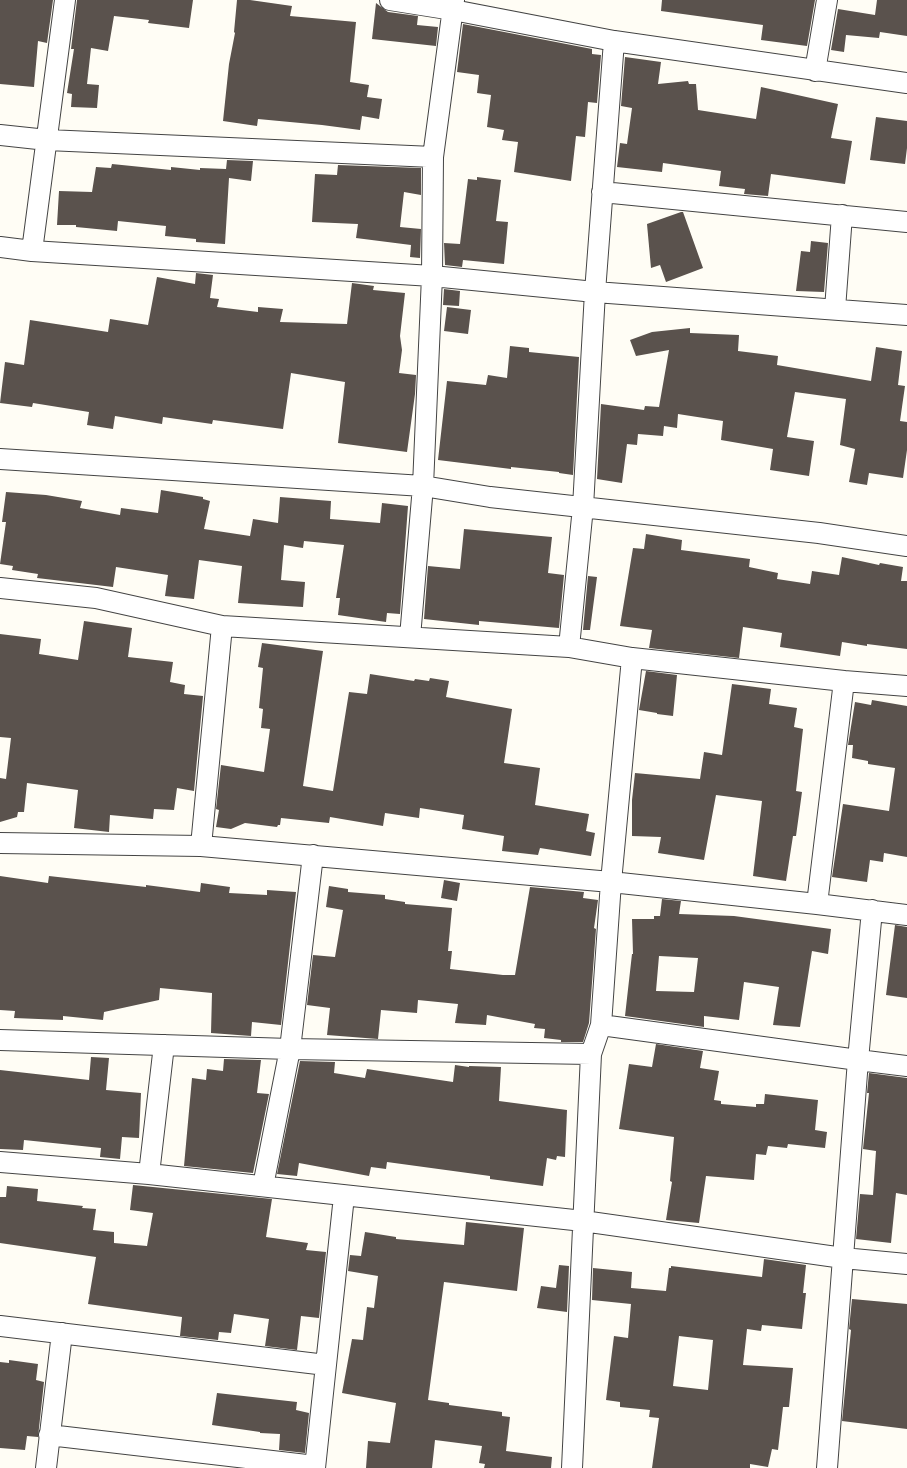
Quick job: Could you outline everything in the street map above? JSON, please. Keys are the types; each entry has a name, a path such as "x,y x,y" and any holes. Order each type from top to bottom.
{"street":[{"path":"32,251 65,0"},
{"path":"390,0 453,5 614,41 907,83"},
{"path":"816,71 827,0"},
{"path":"410,637 423,486 432,276 433,157 453,5"},
{"path":"569,647 583,507 594,292 614,41"},
{"path":"0,135 47,140 433,157"},
{"path":"602,192 907,222"},
{"path":"835,309 842,215"},
{"path":"0,247 32,251 432,276 594,292 907,316"},
{"path":"0,458 423,486 490,497 810,532 907,546"},
{"path":"0,588 96,598 222,626 569,647 632,658 907,686"},
{"path":"201,846 222,626"},
{"path":"572,1468 591,1054 601,1025 611,882 632,658"},
{"path":"817,904 844,681"},
{"path":"0,843 201,846 611,882 907,915"},
{"path":"263,1186 290,1049 313,855"},
{"path":"827,1468 858,1060 872,910"},
{"path":"601,1025 907,1066"},
{"path":"0,1040 290,1049 591,1054"},
{"path":"149,1174 164,1045"},
{"path":"0,1162 149,1174 583,1221 844,1258 907,1264"},
{"path":"49,1435 315,1467 344,1196"},
{"path":"0,1326 326,1365"},
{"path":"46,1468 62,1333"}],"building":[{"path":"0,0 53,0 47,43 38,41 34,87 0,84"},
{"path":"77,0 193,0 189,28 148,23 149,20 114,16 108,51 91,48 87,84 99,85 97,108 71,107 72,94 67,93 74,49 71,49"},
{"path":"237,0 292,6 290,16 356,22 350,82 369,85 367,97 382,99 379,119 362,116 360,130 258,119 257,126 223,121 229,64 235,33"},
{"path":"662,0 815,0 807,46 761,40 763,25 661,11"},
{"path":"877,0 907,0 907,36 880,32 879,38 846,35 844,52 831,50 838,9 875,15"},
{"path":"376,3 388,12 418,16 417,25 438,27 436,46 372,39"},
{"path":"463,24 592,49 592,54 601,55 597,103 588,102 585,137 576,136 571,181 514,172 518,142 502,140 504,130 487,127 491,95 477,93 479,75 457,72"},
{"path":"625,57 661,62 658,84 688,81 689,84 696,84 698,110 756,119 761,87 838,104 831,138 852,141 845,184 771,174 768,196 744,194 745,189 719,186 721,171 663,163 662,172 617,167 620,143 627,144 632,108 621,106"},
{"path":"876,117 907,121 905,164 870,160"},
{"path":"227,160 253,161 251,181 229,178 225,244 196,242 196,239 165,236 166,226 118,221 117,231 76,227 76,225 57,225 59,191 92,192 96,167 111,168 112,164 171,170 171,167 200,170 200,168 226,169"},
{"path":"338,165 421,168 421,195 404,192 400,227 421,229 420,258 410,257 411,245 356,238 358,224 312,222 315,174 337,175"},
{"path":"477,177 501,180 496,221 508,222 504,264 463,260 462,267 445,265 444,243 460,244 468,179 477,180"},
{"path":"683,212 703,268 666,282 660,265 651,268 647,224"},
{"path":"811,241 828,243 824,292 796,291 801,251 810,252"},
{"path":"196,273 213,275 210,298 219,299 217,307 258,312 258,307 283,309 280,322 347,324 352,283 374,286 373,290 405,293 400,336 402,350 399,373 416,375 407,452 338,443 345,382 291,373 283,429 213,420 212,424 163,417 162,424 115,416 113,429 87,425 89,412 33,403 32,407 0,403 5,362 24,365 30,320 108,332 110,319 148,325 157,277 195,284"},
{"path":"444,289 460,291 459,306 443,305"},
{"path":"447,307 471,310 468,334 444,331"},
{"path":"690,328 690,333 739,335 738,351 778,356 777,365 871,381 876,347 902,351 898,385 905,386 900,421 907,422 907,450 903,478 869,473 867,485 849,482 855,449 840,445 846,399 795,392 787,437 814,441 809,476 770,470 773,449 721,440 723,421 678,414 677,428 664,426 663,436 638,434 637,445 627,444 622,483 597,479 601,404 644,410 645,406 659,407 669,350 636,356 630,340 652,332"},
{"path":"510,346 529,348 529,352 579,357 573,475 438,460 447,381 486,385 488,375 507,378"},
{"path":"161,490 203,497 203,499 210,501 204,529 250,536 253,519 278,523 280,497 331,501 330,519 380,523 382,503 408,506 400,614 387,613 386,622 338,615 340,598 336,598 344,545 304,541 303,548 284,545 281,580 305,582 303,607 238,603 242,566 199,560 194,599 165,596 168,575 116,567 113,587 37,578 38,574 12,570 13,566 0,564 6,522 2,522 6,492 46,495 82,501 80,508 120,515 121,508 158,513"},
{"path":"464,529 552,537 548,573 564,575 559,628 479,621 479,625 424,619 428,566 460,569"},
{"path":"646,534 682,540 681,550 750,559 749,567 778,573 777,579 810,584 812,571 839,575 842,557 879,565 880,563 903,567 901,581 907,581 907,649 842,642 840,656 780,647 782,633 743,627 739,658 649,648 652,630 620,626 633,548 644,549"},
{"path":"588,576 597,577 590,630 583,630"},
{"path":"84,621 132,628 128,657 173,662 170,682 185,685 184,694 203,696 194,791 177,788 174,810 154,809 153,819 110,815 109,832 74,828 78,790 27,783 24,812 18,812 17,817 0,822 0,778 6,779 11,738 0,737 0,634 41,639 39,654 78,660"},
{"path":"262,643 323,651 303,786 333,791 349,692 367,694 370,674 414,681 415,679 429,681 430,678 449,681 446,697 512,709 504,763 540,768 535,805 589,814 586,831 595,833 591,856 540,848 538,855 502,851 504,836 462,829 464,815 420,808 419,818 385,813 383,826 330,817 329,823 281,818 280,825 277,827 245,823 231,829 216,827 219,810 216,809 221,765 264,772 270,729 261,728 263,709 259,708 263,668 258,667"},
{"path":"646,671 677,675 673,716 639,710"},
{"path":"732,684 771,689 769,704 797,708 794,727 803,729 796,791 802,792 796,836 793,836 786,881 753,876 762,801 716,795 704,860 658,853 661,837 632,836 632,800 635,773 700,779 704,752 722,755"},
{"path":"872,700 907,706 907,857 884,853 883,862 870,860 867,882 832,877 843,804 889,811 895,768 868,764 868,761 852,758 853,745 848,745 855,702 871,705"},
{"path":"0,876 48,883 49,876 200,892 201,883 230,887 229,893 267,895 267,890 296,892 281,1025 252,1022 251,1036 211,1033 212,993 160,988 159,1000 104,1012 103,1020 63,1016 63,1020 14,1018 15,1011 0,1010"},
{"path":"444,880 460,883 457,901 441,898"},
{"path":"329,886 348,889 348,892 385,895 385,899 405,902 405,904 452,908 448,951 452,951 450,969 503,975 515,975 530,887 584,892 583,898 598,900 594,928 596,929 589,1023 583,1042 561,1042 561,1040 544,1038 545,1029 534,1028 535,1024 487,1015 486,1025 455,1023 458,1004 418,1000 417,1013 381,1010 378,1039 327,1035 330,1008 307,1005 313,955 335,957 343,910 326,907"},
{"path":"662,899 681,901 679,914 734,916 831,929 828,954 812,951 800,1027 773,1025 779,987 744,982 739,1020 704,1016 704,1027 625,1016 633,954 632,919 654,919 654,916 660,916","holes":["659,956 698,958 694,992 656,991"]},
{"path":"895,925 907,927 907,998 886,995"},
{"path":"656,1044 703,1051 700,1068 719,1071 714,1100 721,1101 721,1104 756,1107 756,1104 764,1104 765,1094 818,1100 815,1130 827,1132 825,1148 788,1144 787,1148 768,1146 766,1155 756,1154 754,1180 706,1176 699,1223 666,1220 672,1182 670,1181 674,1137 619,1129 629,1064 652,1067"},
{"path":"91,1057 109,1058 106,1090 141,1093 139,1138 122,1137 120,1159 100,1157 101,1148 24,1140 23,1150 0,1149 0,1070 89,1080"},
{"path":"224,1059 261,1060 257,1093 269,1094 253,1173 184,1166 192,1078 206,1080 207,1069 223,1071"},
{"path":"300,1061 335,1062 334,1073 365,1078 367,1069 453,1082 455,1065 501,1067 499,1101 567,1110 565,1157 557,1156 556,1160 547,1158 543,1186 490,1179 490,1176 387,1162 386,1169 371,1167 369,1176 299,1163 297,1176 277,1174"},
{"path":"869,1073 907,1078 907,1195 896,1193 891,1243 856,1239 860,1194 873,1195 876,1151 863,1149 869,1093 867,1093"},
{"path":"133,1185 272,1199 266,1237 308,1243 306,1250 326,1252 319,1318 301,1316 297,1350 265,1346 269,1319 234,1314 231,1333 219,1332 218,1340 180,1336 182,1317 88,1304 96,1257 0,1243 0,1197 6,1197 7,1186 38,1189 37,1201 96,1209 93,1230 114,1232 114,1243 147,1246 153,1213 130,1210"},
{"path":"466,1222 524,1228 517,1291 444,1282 428,1400 449,1403 449,1405 502,1412 502,1416 510,1417 506,1451 552,1457 551,1468 484,1468 485,1464 479,1463 482,1446 435,1440 432,1468 366,1468 368,1441 390,1443 396,1403 342,1393 352,1339 363,1340 367,1307 374,1308 378,1276 348,1271 350,1255 361,1256 365,1232 396,1237 396,1239 464,1245"},
{"path":"764,1259 806,1265 803,1293 806,1293 802,1329 762,1325 761,1331 747,1329 743,1365 793,1368 789,1407 783,1407 778,1450 772,1449 768,1467 750,1464 750,1468 652,1468 659,1418 649,1417 650,1410 620,1407 620,1402 606,1400 614,1336 628,1338 631,1304 592,1300 593,1268 632,1272 631,1288 666,1291 669,1268 671,1266 762,1277","holes":["679,1336 713,1340 708,1390 673,1386"]},
{"path":"559,1265 569,1266 567,1312 537,1308 541,1286 556,1288"},
{"path":"852,1299 907,1304 907,1429 842,1421 851,1330 849,1329"},
{"path":"9,1360 38,1364 36,1380 44,1382 38,1437 27,1436 25,1450 0,1448 0,1362 9,1363"},
{"path":"217,1393 297,1402 296,1410 309,1413 305,1453 279,1450 280,1434 260,1433 212,1425"}]}
